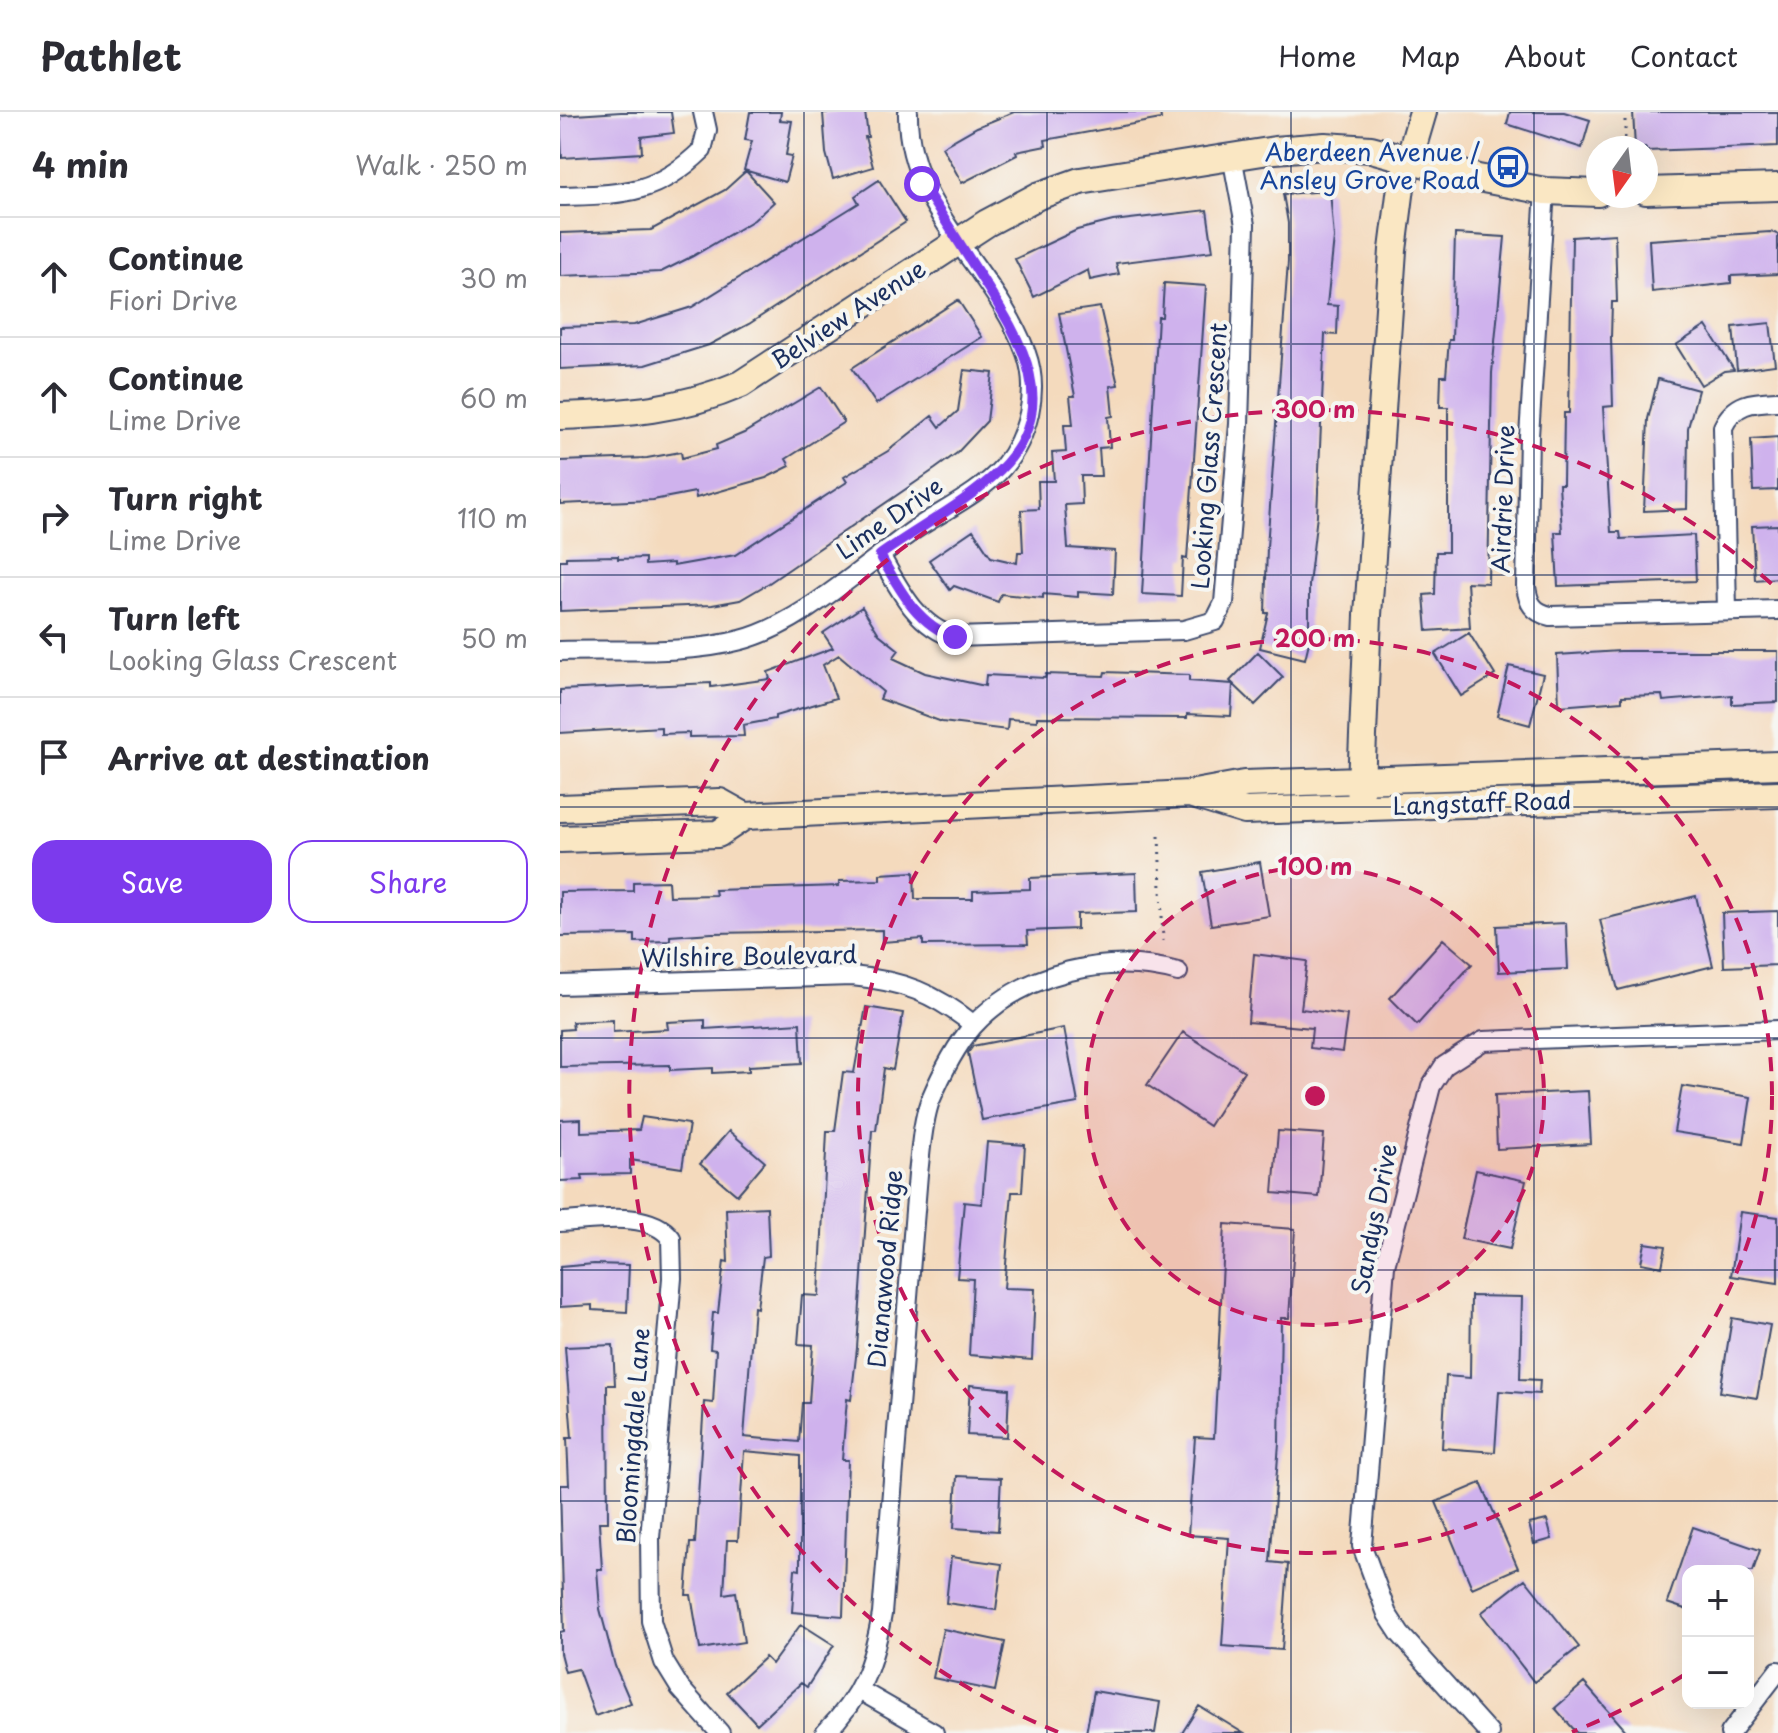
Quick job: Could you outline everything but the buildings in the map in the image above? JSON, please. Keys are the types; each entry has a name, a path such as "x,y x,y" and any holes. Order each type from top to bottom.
{"main road":[{"path":"1360,808 1368,615 1392,266 1398,201 1423,112"},
{"name":"Belview Avenue","path":"560,416 653,412 709,398 741,384 1009,210 1080,181 1232,156 1325,146 1371,149 1545,191 1586,193"},
{"path":"1658,191 1778,187"},
{"name":"Langstaff Road","path":"560,839 718,834 745,816 1189,794 1244,784 1778,765"},
{"name":"Langstaff Road","path":"1189,794 1245,811 1778,794"},
{"name":"Langstaff Road","path":"560,808 720,802 745,816"}],"street":[{"path":"560,196 628,194 644,189 702,150 707,130 703,112"},
{"name":"Lime Drive","path":"560,651 690,646 743,640 792,619 1003,467 1024,431 1030,411 1032,392 1026,353 922,184 913,162 908,112"},
{"name":"Looking Glass Crescent","path":"880,555 922,619 937,632 955,637 1184,630 1215,621 1224,603 1240,409 1245,225 1232,156"},
{"name":"Airdrie Drive","path":"1545,191 1529,436 1528,602 1541,614 1550,616 1778,610"},
{"path":"1727,611 1723,427 1729,415 1741,405 1778,401"},
{"name":"Dianawood Ridge","path":"825,1733 861,1691 876,1653 882,1614 922,1139 929,1103 951,1057 974,1025 1001,1003 1034,984 1068,971 1098,965 1147,963 1178,972"},
{"name":"Wilshire Boulevard","path":"560,985 852,976 880,979 937,997 974,1025"},
{"name":"Sandys Drive","path":"1489,1733 1400,1634 1382,1602 1362,1546 1385,1266 1431,1086 1444,1066 1483,1041 1778,1030"},
{"name":"Bloomingdale Lane","path":"560,1222 646,1223 664,1229 671,1238 672,1278 650,1538 651,1621 664,1662 680,1688 720,1733"},
{"path":"1730,1733 1778,1671"},
{"path":"861,1691 934,1733"}],"path":[{"path":"1625,112 1625,136"},
{"path":"1159,836 1163,941"}],"place":[{"name":"Aberdeen Avenue / Ansley Grove Road","path":"1508,167"}],"route":[{"path":"922,184 1017,334 1031,371 1030,411 1024,431 1003,467 880,555 922,619 937,632 955,637"}]}
